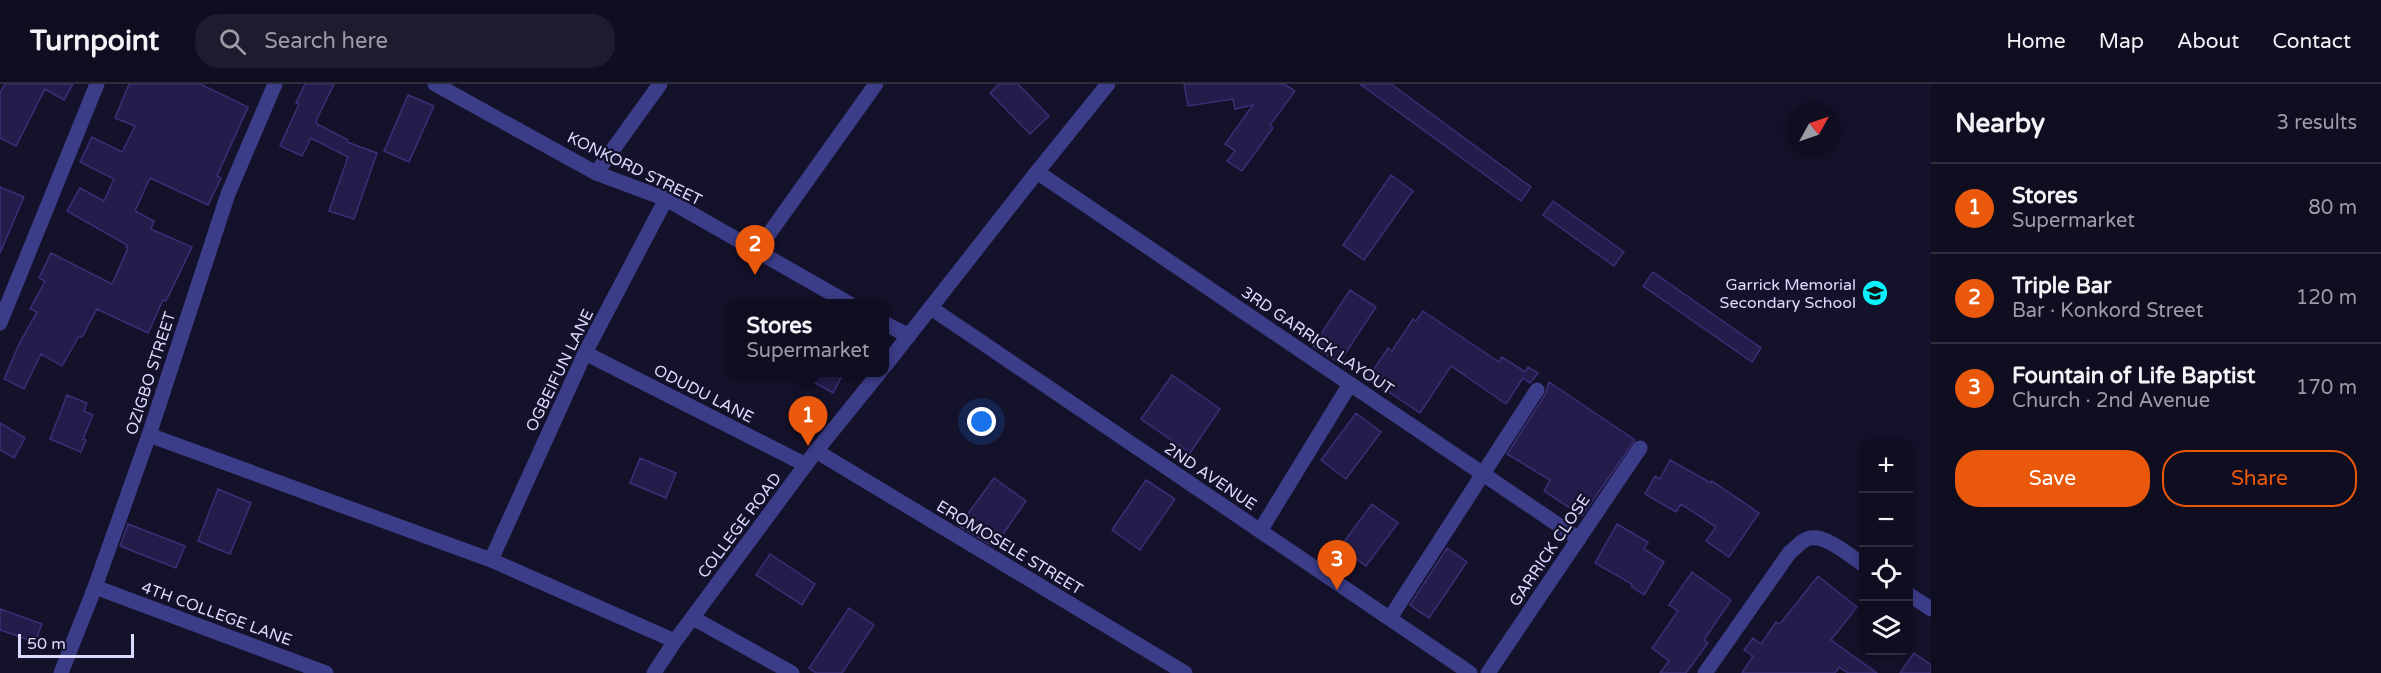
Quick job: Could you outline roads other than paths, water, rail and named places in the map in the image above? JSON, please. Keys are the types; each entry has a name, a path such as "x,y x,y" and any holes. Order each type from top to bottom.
{"street":[{"path":"0,323 97,84"},
{"name":"OZIGBO STREET","path":"61,673 95,587 149,435 228,194 275,84"},
{"name":"KONKORD STREET","path":"435,84 456,88 596,173 666,199 843,299"},
{"path":"596,173 660,84"},
{"path":"756,252 876,84"},
{"path":"889,362 1108,84"},
{"name":"3RD GARRICK LAYOUT","path":"1037,172 1579,539"},
{"name":"OGBEIFUN LANE","path":"491,560 585,353 666,199"},
{"name":"2ND AVENUE","path":"931,308 1470,673"},
{"path":"889,325 909,336"},
{"name":"ODUDU LANE","path":"585,353 806,465"},
{"name":"COLLEGE ROAD","path":"654,673 675,640 816,451 876,377"},
{"path":"1260,531 1350,384"},
{"path":"1390,618 1537,390"},
{"path":"149,435 491,560 675,640"},
{"name":"GARRICK CLOSE","path":"1488,673 1640,448"},
{"name":"EROMOSELE STREET","path":"816,451 1185,673"},
{"path":"1705,673 1790,552 1806,539 1816,537 1828,542 1859,562"},
{"name":"4TH COLLEGE LANE","path":"95,587 326,673"},
{"path":"1913,597 1931,609"},
{"path":"693,618 792,673"}],"place":[{"name":"Triple Bar","path":"755,275"},
{"name":"Garrick Memorial Secondary School","path":"1875,293"},
{"name":"Stores","path":"808,446"},
{"name":"Fountain of Life Baptist","path":"1337,590"}]}
